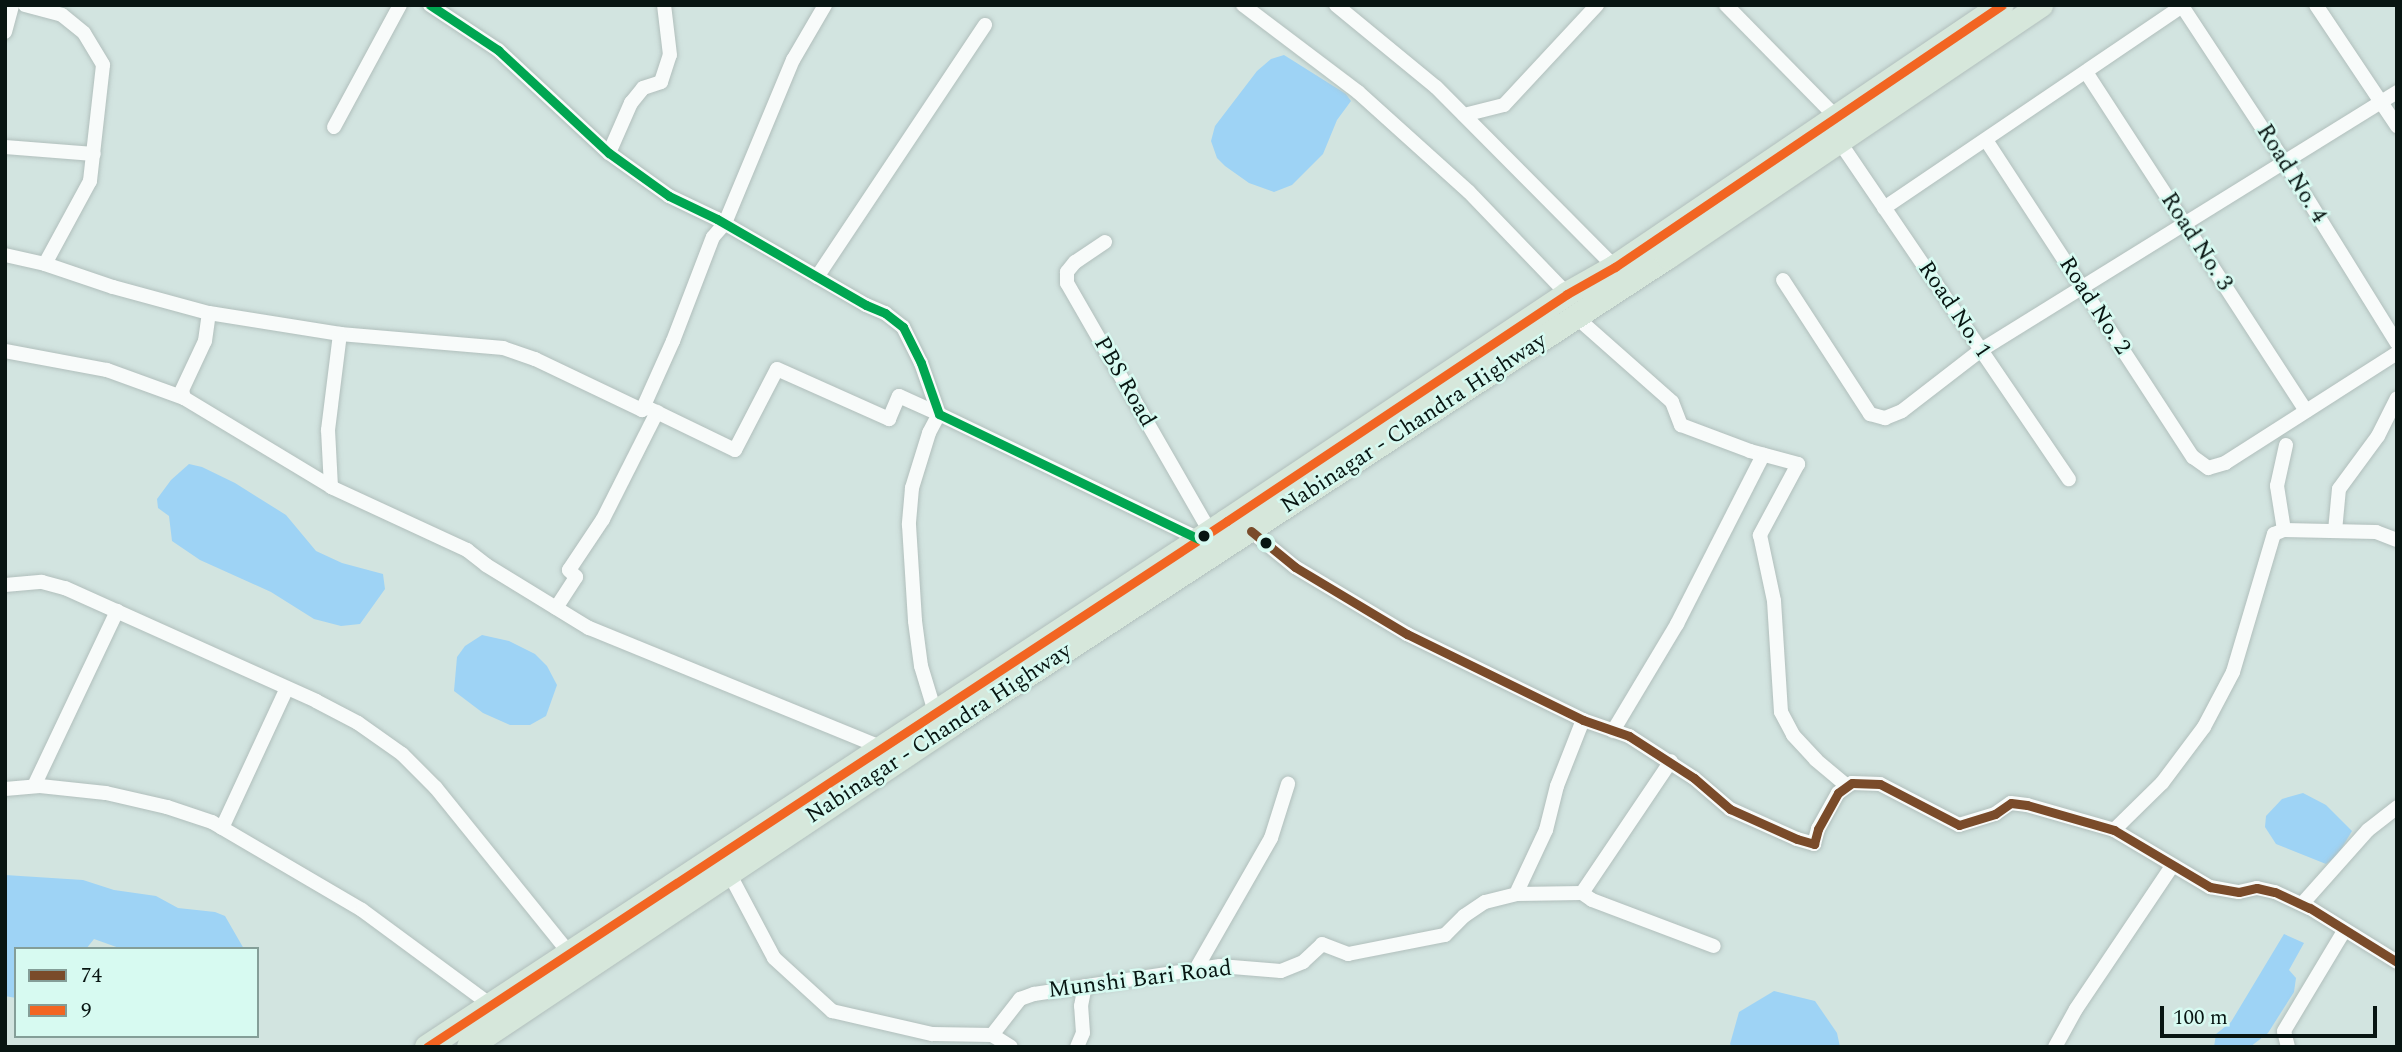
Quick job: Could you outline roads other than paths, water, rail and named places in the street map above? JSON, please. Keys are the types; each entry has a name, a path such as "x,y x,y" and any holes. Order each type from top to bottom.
{"highway":[{"name":"Nabinagar - Chandra Highway","path":"470,1046 1576,317 1838,129 2002,5"},
{"name":"Nabinagar - Chandra Highway","path":"427,1047 1205,536 1567,294 2041,5"}],"street":[{"path":"5,32 12,5"},
{"path":"25,5 62,15 85,33 103,65 90,181 45,264"},
{"path":"334,127 400,5"},
{"path":"430,5 498,50 610,153 670,196 725,223 885,313 902,327 921,363 939,415 929,433 912,488 909,525 915,621 921,666 935,712"},
{"path":"610,153 631,103 643,88 661,82 670,55 664,5"},
{"path":"556,608 576,577 569,570 603,519 651,409 673,341 713,237 725,223 793,60 825,5"},
{"path":"1243,5 1358,92 1469,192 1567,294"},
{"path":"1336,5 1436,87 1615,267"},
{"path":"1464,115 1504,104 1597,5"},
{"name":"Road No. 1","path":"1726,5 1838,129 1884,208 2068,479"},
{"path":"2316,5 2397,126"},
{"path":"1884,208 2183,6"},
{"name":"Road No. 4","path":"2183,6 2284,161 2397,343"},
{"path":"817,277 985,25"},
{"name":"Road No. 3","path":"2086,72 2306,411"},
{"path":"1783,280 1870,414 1885,418 1902,411 1981,350 2397,92"},
{"name":"Road No. 2","path":"1986,139 2193,457 2208,468 2225,463 2306,411"},
{"path":"5,147 94,154"},
{"name":"PBS Road","path":"1105,242 1074,262 1068,272 1067,284 1205,536"},
{"path":"5,255 45,264 113,287 209,313 340,334 503,348 535,359 642,410 651,409 735,450 777,369 889,419 900,396 1205,536"},
{"path":"184,398 182,390 205,341 209,313"},
{"path":"1576,317 1672,402 1681,425 1798,464 1760,536 1774,601 1781,712 1793,735 1815,760 1847,786"},
{"path":"331,487 328,430 340,334"},
{"path":"5,351 107,370 184,398 331,487 467,550 589,628 881,747"},
{"path":"2306,411 2397,353"},
{"path":"2335,531 2339,489 2378,436 2397,398"},
{"path":"2284,530 2277,486 2286,445"},
{"path":"1613,731 1677,624 1763,454"},
{"path":"2114,830 2162,783 2204,727 2234,672 2274,534 2284,530 2376,532 2397,540"},
{"path":"1251,531 1296,567 1407,634 1583,720 1629,736 1671,761 1730,809 1814,844 1838,793 1852,783 1880,784 1959,825 1995,814 2011,803 2114,830 2210,887 2239,892 2257,888 2275,892 2302,904 2397,962"},
{"path":"5,585 42,582 117,611 358,723 402,754 436,788 570,954"},
{"path":"34,786 117,611"},
{"path":"222,828 287,688"},
{"path":"1583,720 1557,786 1546,830 1516,894 1582,893 1592,900 1714,946"},
{"path":"1582,893 1671,761"},
{"path":"1196,969 1272,838 1288,784"},
{"path":"5,789 34,786 106,793 167,807 222,828 362,910 492,1005"},
{"path":"2302,904 2368,830 2397,807"},
{"path":"2055,1047 2076,1009 2172,866"},
{"path":"729,873 774,958 832,1010 932,1034 992,1035 1011,1047"},
{"name":"Munshi Bari Road","path":"992,1035 1020,999 1220,965 1281,971 1303,962 1321,944 1348,954 1417,943 1446,935 1464,916 1485,902 1516,894"},
{"path":"2288,1047 2284,1031 2344,931"},
{"path":"1077,1047 1083,1033 1081,1006 1085,986"}],"water":[{"path":"1284,55 1346,94 1351,101 1337,120 1323,154 1292,185 1274,192 1249,183 1225,166 1217,158 1211,141 1215,126 1257,71 1271,59"},
{"path":"189,464 202,467 235,483 286,515 316,551 342,563 383,574 385,589 360,624 341,626 314,619 271,592 200,560 172,541 169,516 158,508 157,499 171,480"},
{"path":"482,635 509,641 535,654 547,666 557,685 546,716 530,725 510,725 483,713 454,691 457,657 465,646"},
{"path":"2303,793 2326,805 2352,831 2337,856 2326,864 2276,844 2265,827 2266,816 2282,799"},
{"path":"5,875 83,880 114,890 156,896 178,908 215,912 225,916 243,947 116,947 94,939 88,947 14,947 14,998 5,996"},
{"path":"2284,934 2304,943 2289,970 2296,978 2294,992 2268,1033 2250,1047 2214,1047 2216,1034 2231,1022"},
{"path":"1774,991 1815,1001 1837,1033 1840,1047 1732,1047 1730,1044 1739,1012"}]}
